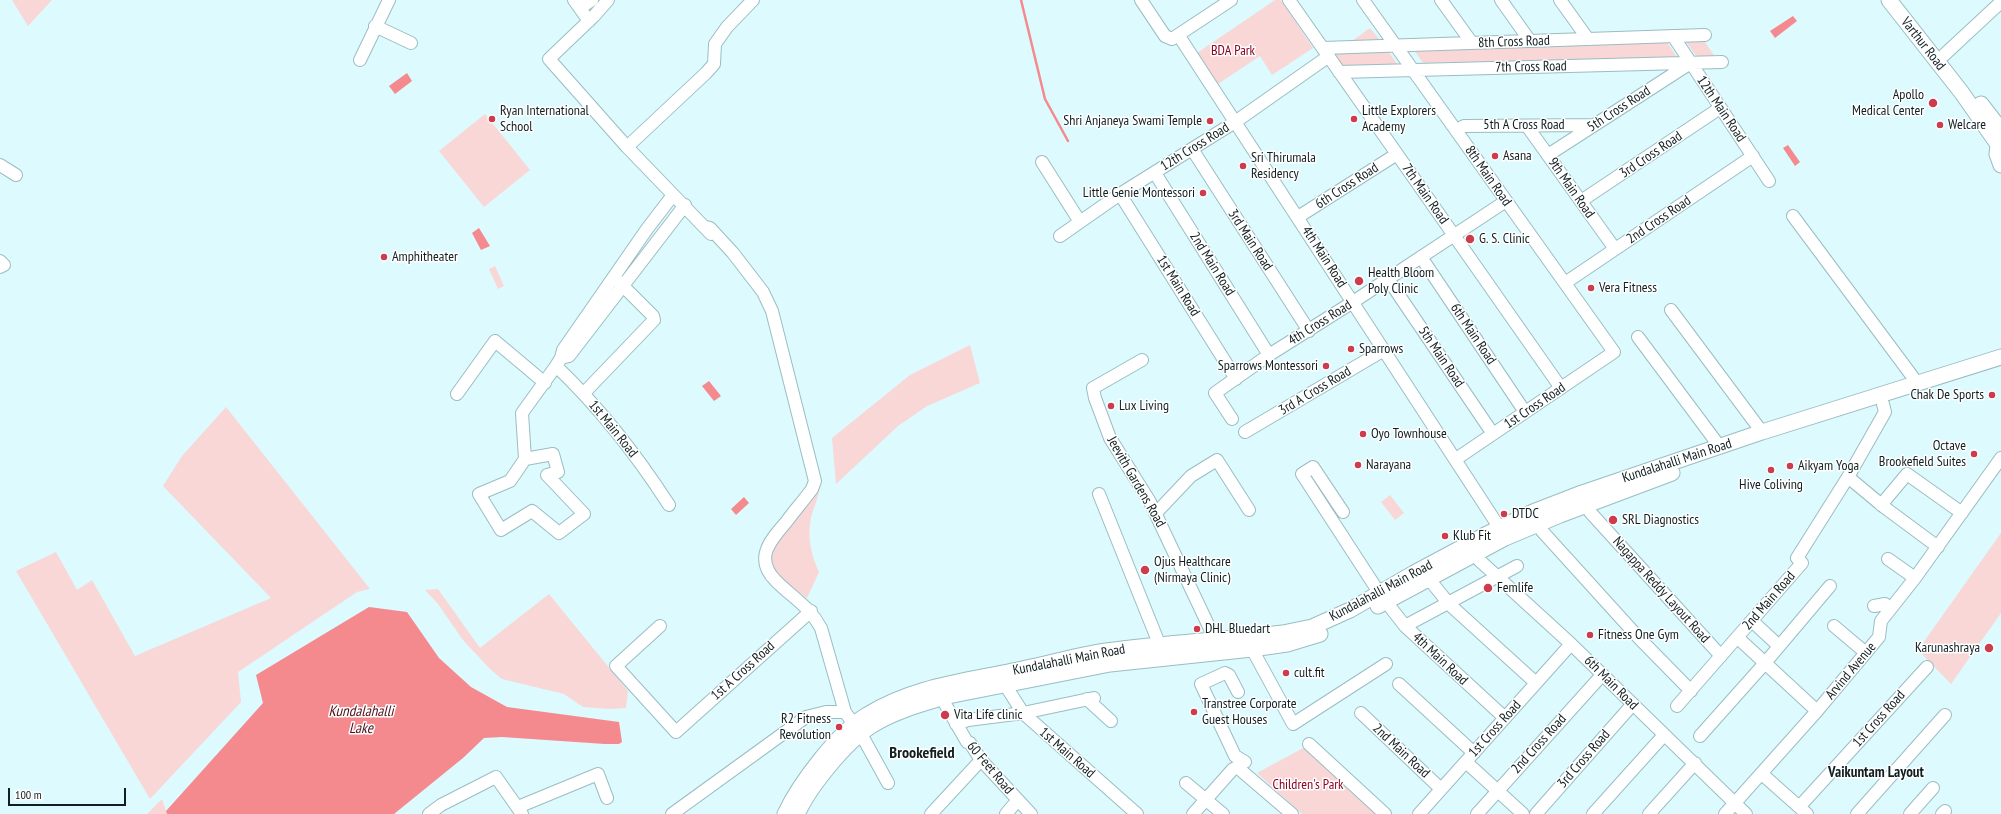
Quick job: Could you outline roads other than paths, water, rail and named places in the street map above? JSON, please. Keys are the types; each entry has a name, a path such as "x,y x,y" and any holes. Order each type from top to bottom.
{"main road":[{"name":"Varthur Road","path":"1889,0 1958,88 1999,147"},
{"name":"Varthur Road","path":"1901,0 2001,130"},
{"path":"1999,147 1997,154 2001,165"},
{"name":"Kundalahalli Main Road","path":"797,814 828,768 858,729 866,715 894,700 938,686 1104,652 1160,646 1214,646 1252,649 1287,644 1319,635 1353,620 1414,573 1499,527 1584,492 1644,471 1665,466 1762,432 2001,357"},
{"name":"Kundalahalli Main Road","path":"784,814 813,769 858,729 871,726 897,713 944,696 1312,627 1350,610 1429,579 1475,554 1538,524 1587,504 1746,447 2001,368"}],"street":[{"path":"360,60 375,26 389,0"},
{"path":"589,21 577,4 592,0"},
{"path":"608,0 589,21 549,59 627,147 706,227 761,295 764,296 777,323 815,481 812,489 770,542 766,554 765,564 776,581 811,611 821,628 845,712 858,729 888,783"},
{"path":"627,147 706,74 714,64 715,44 727,27 753,0"},
{"path":"1141,0 1165,36 1172,39 1179,36 1231,0"},
{"name":"7th Main Road","path":"1289,0 1561,388"},
{"name":"8th Main Road","path":"1363,0 1614,352"},
{"path":"1441,0 1472,43"},
{"path":"1501,0 1530,41"},
{"path":"1560,0 1588,39"},
{"path":"1944,55 2001,2"},
{"path":"375,26 411,43"},
{"name":"8th Cross Road","path":"1326,52 1396,46 1705,35"},
{"name":"4th Main Road","path":"1179,36 1499,527"},
{"name":"12th Main Road","path":"1673,36 1769,181"},
{"name":"12th Cross Road","path":"1060,236 1079,220 1235,122 1326,52"},
{"name":"7th Cross Road","path":"1339,72 1722,62"},
{"name":"5th Cross Road","path":"1548,155 1690,63"},
{"name":"3rd Cross Road","path":"1581,202 1720,108"},
{"name":"5th A Cross Road","path":"1456,130 1464,126 1594,125"},
{"name":"9th Main Road","path":"1527,126 1615,250"},
{"name":"3rd Main Road","path":"1192,149 1309,331"},
{"name":"6th Cross Road","path":"1298,218 1397,154"},
{"name":"2nd Cross Road","path":"1564,283 1753,156"},
{"path":"1042,162 1079,220"},
{"path":"0,165 16,175"},
{"name":"2nd Main Road","path":"1155,173 1269,355"},
{"name":"1st Main Road","path":"1120,194 1236,379"},
{"path":"525,459 553,454 558,472 548,475 584,514 559,533 532,511 501,530 479,494 510,481 525,459 522,413 559,362 563,350 614,279 647,229 673,195"},
{"name":"4th Cross Road","path":"1232,419 1217,398 1216,393 1269,355 1309,331 1506,201"},
{"path":"559,362 569,356 685,206"},
{"path":"1793,216 1918,384"},
{"name":"6th Main Road","path":"1421,257 1525,412"},
{"path":"0,261 4,265 0,267"},
{"path":"584,392 654,320 653,316 624,286 614,279"},
{"name":"5th Main Road","path":"1388,279 1493,434"},
{"path":"1671,310 1762,432"},
{"path":"1638,337 1720,447"},
{"path":"457,394 495,340 544,383"},
{"name":"3rd A Cross Road","path":"1245,432 1384,350"},
{"name":"1st Cross Road","path":"1456,459 1614,352"},
{"name":"Jeevith Gardens Road","path":"1142,360 1093,388 1095,398 1110,438 1156,513 1188,586 1207,623 1221,673"},
{"name":"1st Main Road","path":"559,362 639,460 669,504"},
{"name":"2nd Main Road","path":"1677,706 1691,692 1802,563 1797,558 1848,477 1884,412 1883,404"},
{"name":"Arvind Avenue","path":"1725,814 1762,774 1880,637 1881,621 1962,514 2001,458"},
{"path":"1156,513 1190,476 1217,460 1249,510"},
{"name":"4th Main Road","path":"1343,512 1313,467 1302,474 1383,598 1405,626 1504,718"},
{"path":"1881,504 1907,474 1962,514"},
{"path":"1848,477 1881,504 1938,546"},
{"path":"1099,494 1160,646"},
{"name":"Nagappa Reddy Layout Road","path":"1587,504 1590,512 1721,656"},
{"path":"1538,524 1542,532 1634,633 1691,692"},
{"name":"6th Main Road","path":"1475,554 1479,560 1571,644 1632,705 1695,763 1746,814"},
{"path":"1888,559 1914,578"},
{"path":"1405,626 1449,604 1517,566"},
{"path":"1429,579 1449,604 1536,683"},
{"path":"1700,736 1765,664 1830,586"},
{"path":"1874,606 1885,604 1890,610"},
{"name":"1st A Cross Road","path":"660,626 616,666 676,732 811,611"},
{"path":"1752,621 1779,646"},
{"path":"1834,626 1866,653"},
{"path":"1738,638 1817,711"},
{"name":"1st Cross Road","path":"1419,814 1571,644"},
{"path":"1252,649 1293,724 1386,664"},
{"name":"1st Cross Road","path":"1803,810 1927,667"},
{"path":"1238,692 1229,675 1221,673 1201,684 1235,756 1292,814"},
{"name":"2nd Cross Road","path":"1477,814 1602,675"},
{"name":"1st Main Road","path":"1007,684 1009,691 1023,713 1137,814"},
{"path":"1399,684 1470,757 1498,790 1523,814"},
{"name":"60 Feet Road","path":"944,696 959,723 967,742 970,743 981,760 1017,801 1031,814"},
{"path":"959,723 1023,713 1090,699 1111,721"},
{"name":"3rd Cross Road","path":"1536,814 1632,705"},
{"path":"672,814 806,717 826,712 845,712"},
{"name":"2nd Main Road","path":"1361,713 1441,789"},
{"path":"1856,814 1945,715"},
{"path":"1593,814 1664,735"},
{"path":"1309,744 1385,814"},
{"path":"931,814 981,760"},
{"path":"1649,814 1695,763"},
{"path":"1193,814 1233,769 1244,766"},
{"path":"429,814 441,805 496,777 520,810 598,774 607,798"},
{"path":"1762,774 1803,810"},
{"path":"1186,783 1207,799 1223,814"},
{"path":"1910,814 1933,788"},
{"path":"1006,814 1017,801"}],"water":[{"path":"1793,16 1797,21 1775,38 1770,31"},
{"path":"407,73 412,81 395,94 389,86"},
{"path":"1788,145 1800,162 1795,166 1783,148"},
{"path":"479,228 490,246 481,250 472,233"},
{"path":"709,381 721,396 714,401 702,386"},
{"path":"744,497 749,503 736,515 731,509"},
{"name":"Kundalahalli Lake","path":"369,607 407,612 439,658 471,687 507,707 619,722 622,742 619,744 605,744 502,737 484,738 463,758 394,814 167,814 166,811 263,703 256,675"}],"waterway":[{"path":"1021,0 1045,99 1068,141"}],"place":[{"name":"Apollo Medical Center","path":"1933,103"},
{"name":"Ryan International School","path":"492,119"},
{"name":"Little Explorers Academy","path":"1354,119"},
{"name":"Shri Anjaneya Swami Temple","path":"1210,121"},
{"name":"Welcare","path":"1940,125"},
{"name":"Asana","path":"1495,156"},
{"name":"Sri Thirumala Residency","path":"1243,166"},
{"name":"Little Genie Montessori","path":"1203,193"},
{"name":"G. S. Clinic","path":"1470,239"},
{"name":"Amphitheater","path":"384,257"},
{"name":"Health Bloom Poly Clinic","path":"1359,281"},
{"name":"Vera Fitness","path":"1591,288"},
{"name":"Sparrows","path":"1351,349"},
{"name":"Sparrows Montessori","path":"1326,366"},
{"name":"Chak De Sports","path":"1992,395"},
{"name":"Lux Living","path":"1111,406"},
{"name":"Oyo Townhouse","path":"1363,434"},
{"name":"Octave Brookefield Suites","path":"1974,454"},
{"name":"Narayana","path":"1358,465"},
{"name":"Aikyam Yoga","path":"1790,466"},
{"name":"Hive Coliving","path":"1771,470"},
{"name":"DTDC","path":"1504,514"},
{"name":"SRL Diagnostics","path":"1613,520"},
{"name":"Klub Fit","path":"1445,536"},
{"name":"Ojus Healthcare (Nirmaya Clinic)","path":"1145,570"},
{"name":"Femlife","path":"1488,588"},
{"name":"DHL Bluedart","path":"1197,629"},
{"name":"Fitness One Gym","path":"1590,635"},
{"name":"Karunashraya","path":"1989,648"},
{"name":"cult.fit","path":"1286,673"},
{"name":"Transtree Corporate Guest Houses","path":"1194,712"},
{"name":"Vita Life clinic","path":"945,715"},
{"name":"R2 Fitness Revolution","path":"839,727"}],"district":[{"name":"Brookefield","path":"922,753"},
{"name":"Vaikuntam Layout","path":"1876,773"}],"park label":[{"name":"BDA Park","path":"1233,51"},
{"name":"Children's Park","path":"1308,785"}]}
